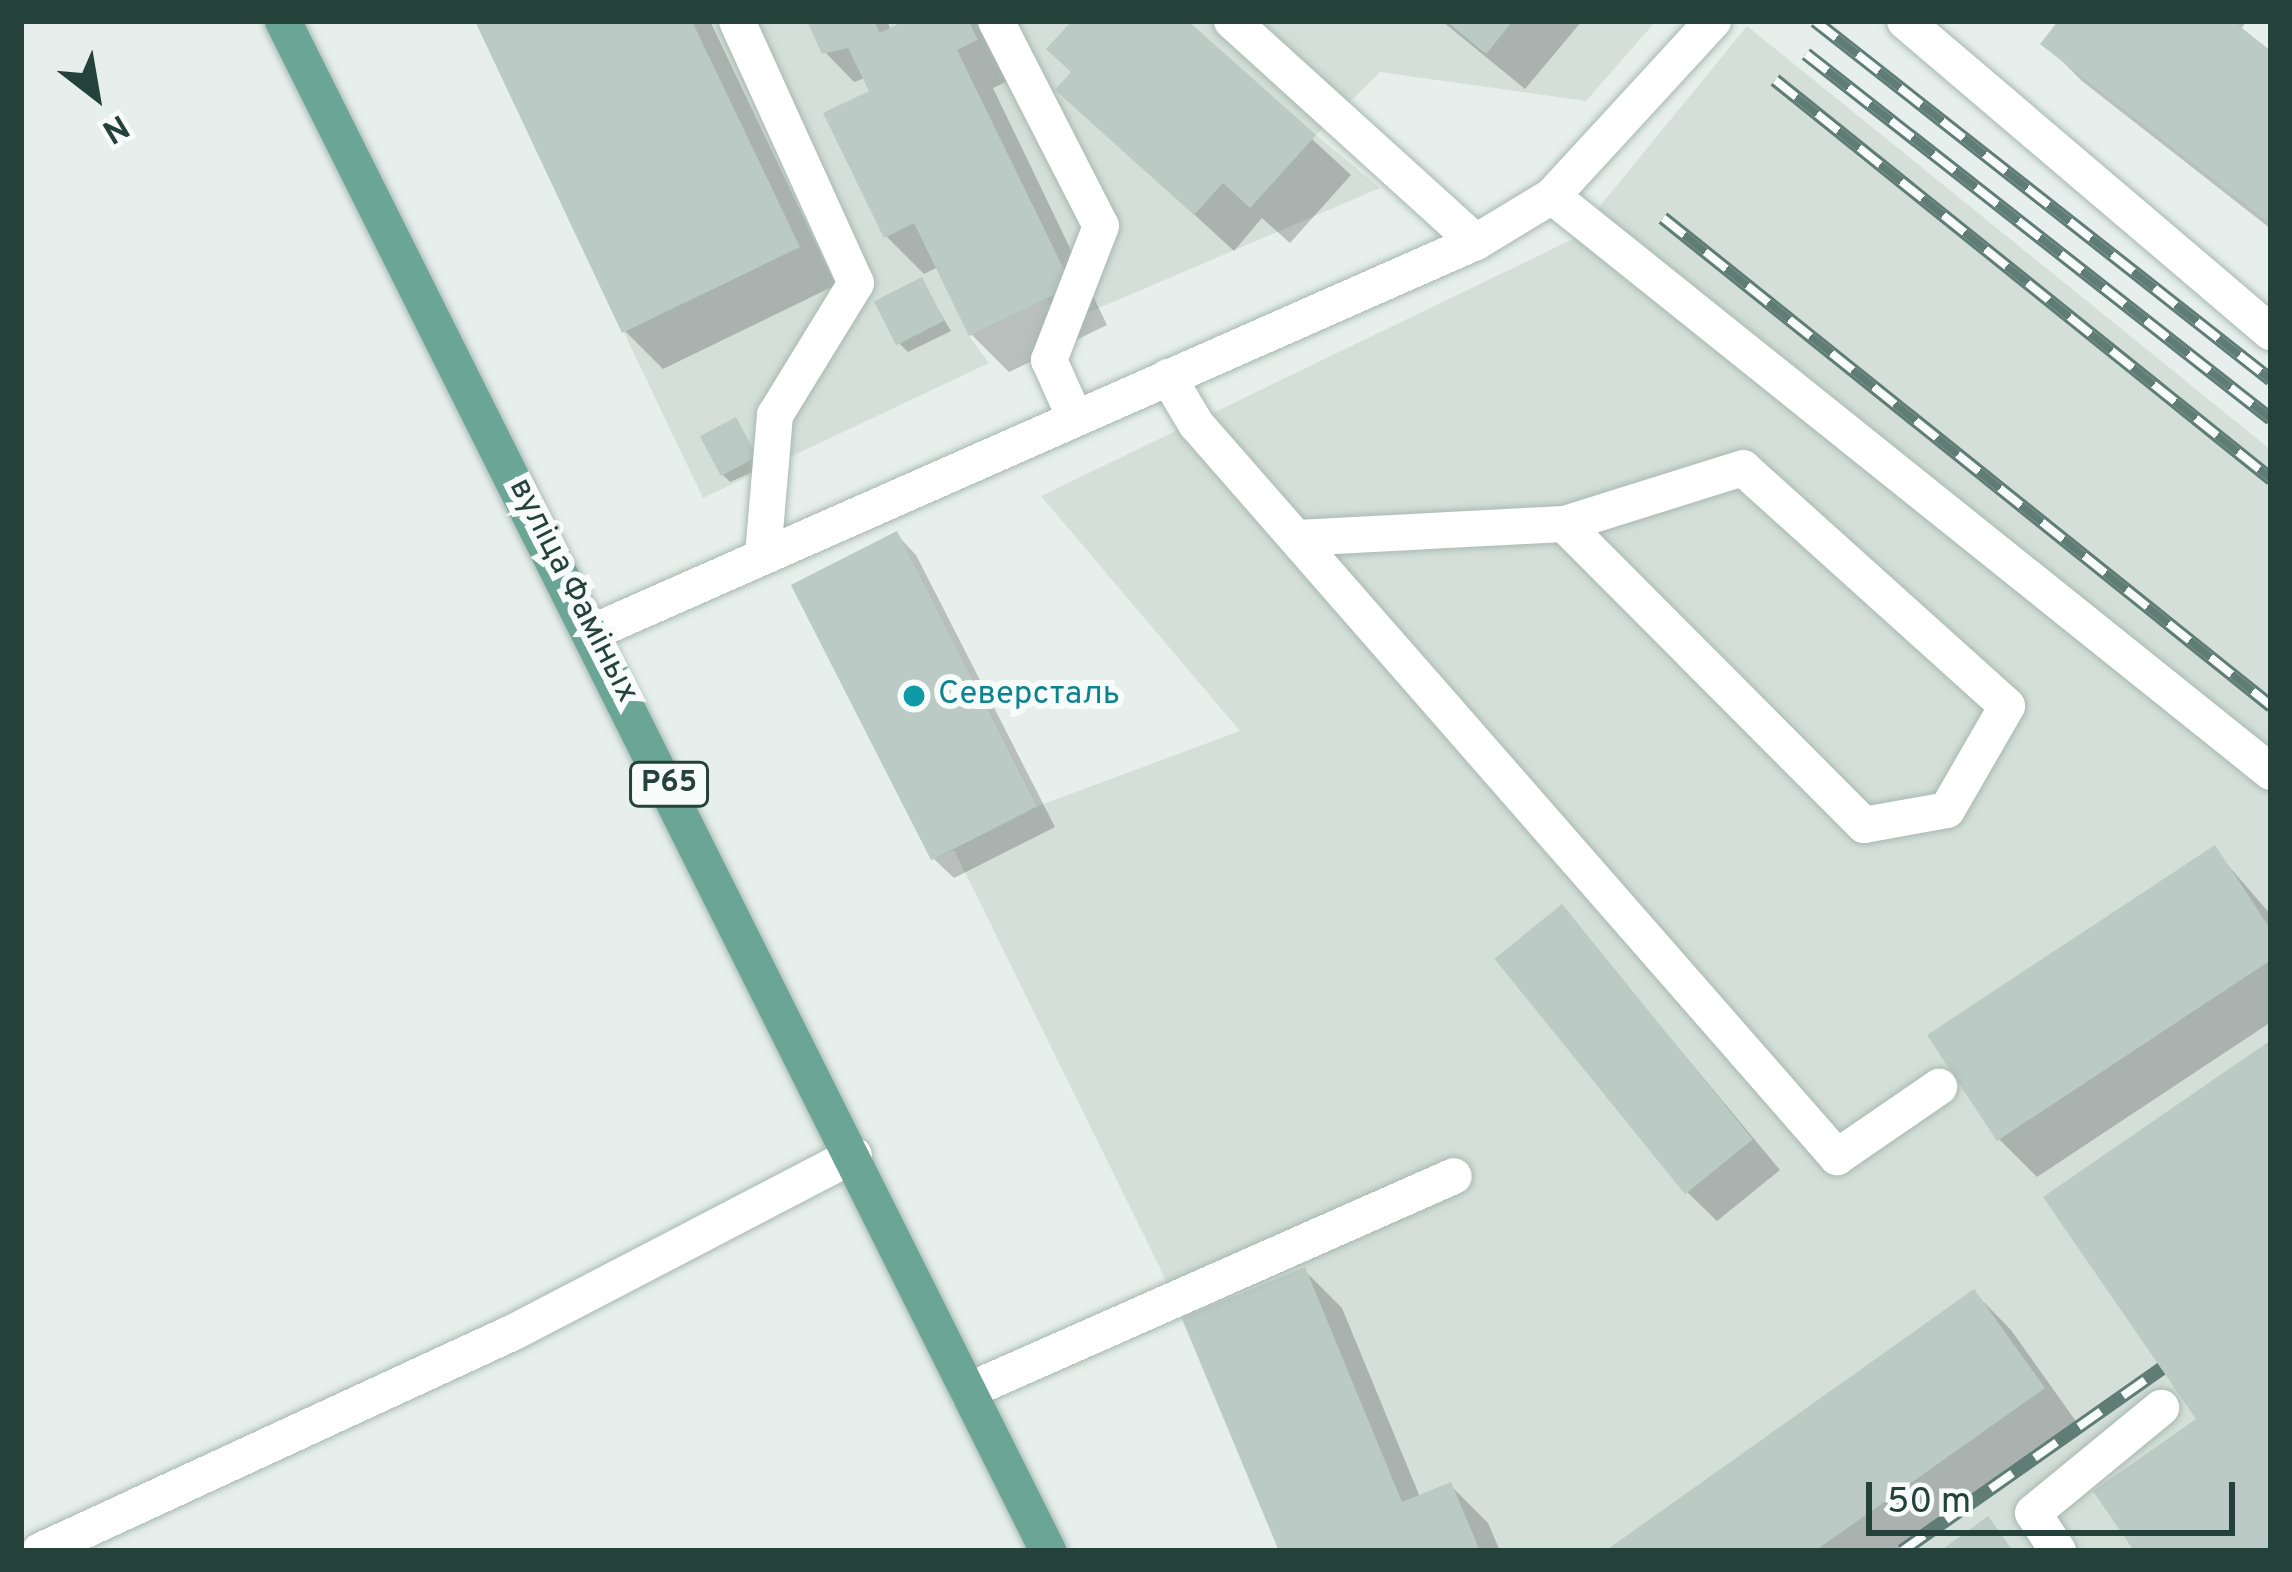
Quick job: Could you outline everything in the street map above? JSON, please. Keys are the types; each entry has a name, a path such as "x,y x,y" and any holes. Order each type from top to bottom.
{"main road":[{"name":"вуліца Фаміных","path":"283,21 593,632 1048,1551"}],"street":[{"path":"737,21 856,283 775,416 763,555"},
{"path":"996,21 1101,226 1049,361 1075,418"},
{"path":"1232,21 1476,242"},
{"path":"593,632 1476,242 1552,196 1713,21"},
{"path":"1905,21 2271,332"},
{"path":"1552,196 2271,772"},
{"path":"1168,377 1196,424 1837,1157 1939,1087"},
{"path":"1297,538 1564,524 1743,468 2007,706 1946,810 1864,825 1564,524"},
{"path":"40,1551 514,1332 854,1155"},
{"path":"968,1391 1454,1176"},
{"path":"2058,1551 2033,1513 2161,1408"}],"shaded area":[{"path":"475,21 1656,21 1586,101 1380,72 1316,135 1380,188 1059,325 1047,298 969,336 989,363 703,498"},
{"path":"1747,26 2271,450 2271,1551 1279,1551 1160,1268 954,850 931,860 791,585 897,531 1038,806 1240,731 1041,496 1573,239"}],"building":[{"path":"475,21 692,21 800,247 622,333"},
{"path":"807,21 874,21 880,33 904,21 969,21 978,40 957,50 1072,286 969,336 914,223 884,238 823,113 869,91 848,48 822,54"},
{"path":"1072,21 1188,21 1316,135 1250,208 1223,183 1194,215 1055,90 1071,72 1046,49"},
{"path":"1446,21 1513,21 1486,54"},
{"path":"2058,21 2233,21 2271,51 2271,224 2040,44"},
{"path":"922,277 944,321 896,345 874,302"},
{"path":"736,417 757,457 721,476 700,436"},
{"name":"Северсталь","path":"897,531 1037,806 931,860 791,585"},
{"path":"2215,845 2271,930 2271,960 1997,1141 1927,1035"},
{"path":"1562,904 1753,1139 1685,1194 1494,959"},
{"path":"2271,1040 2271,1551 2134,1551 2093,1491 2196,1419 2043,1197"},
{"path":"1305,1267 1402,1502 1451,1482 1480,1551 1279,1551 1182,1318"},
{"path":"1974,1289 2045,1388 1815,1551 1605,1551"},
{"path":"1988,1516 2013,1551 1940,1551"}],"railway":[{"path":"1815,21 2271,380"},
{"path":"1806,54 2271,419"},
{"path":"1775,80 2271,479"},
{"path":"1663,218 2271,706"},
{"path":"1902,1551 2161,1369"}],"place":[{"name":"Северсталь","path":"914,696"}]}
